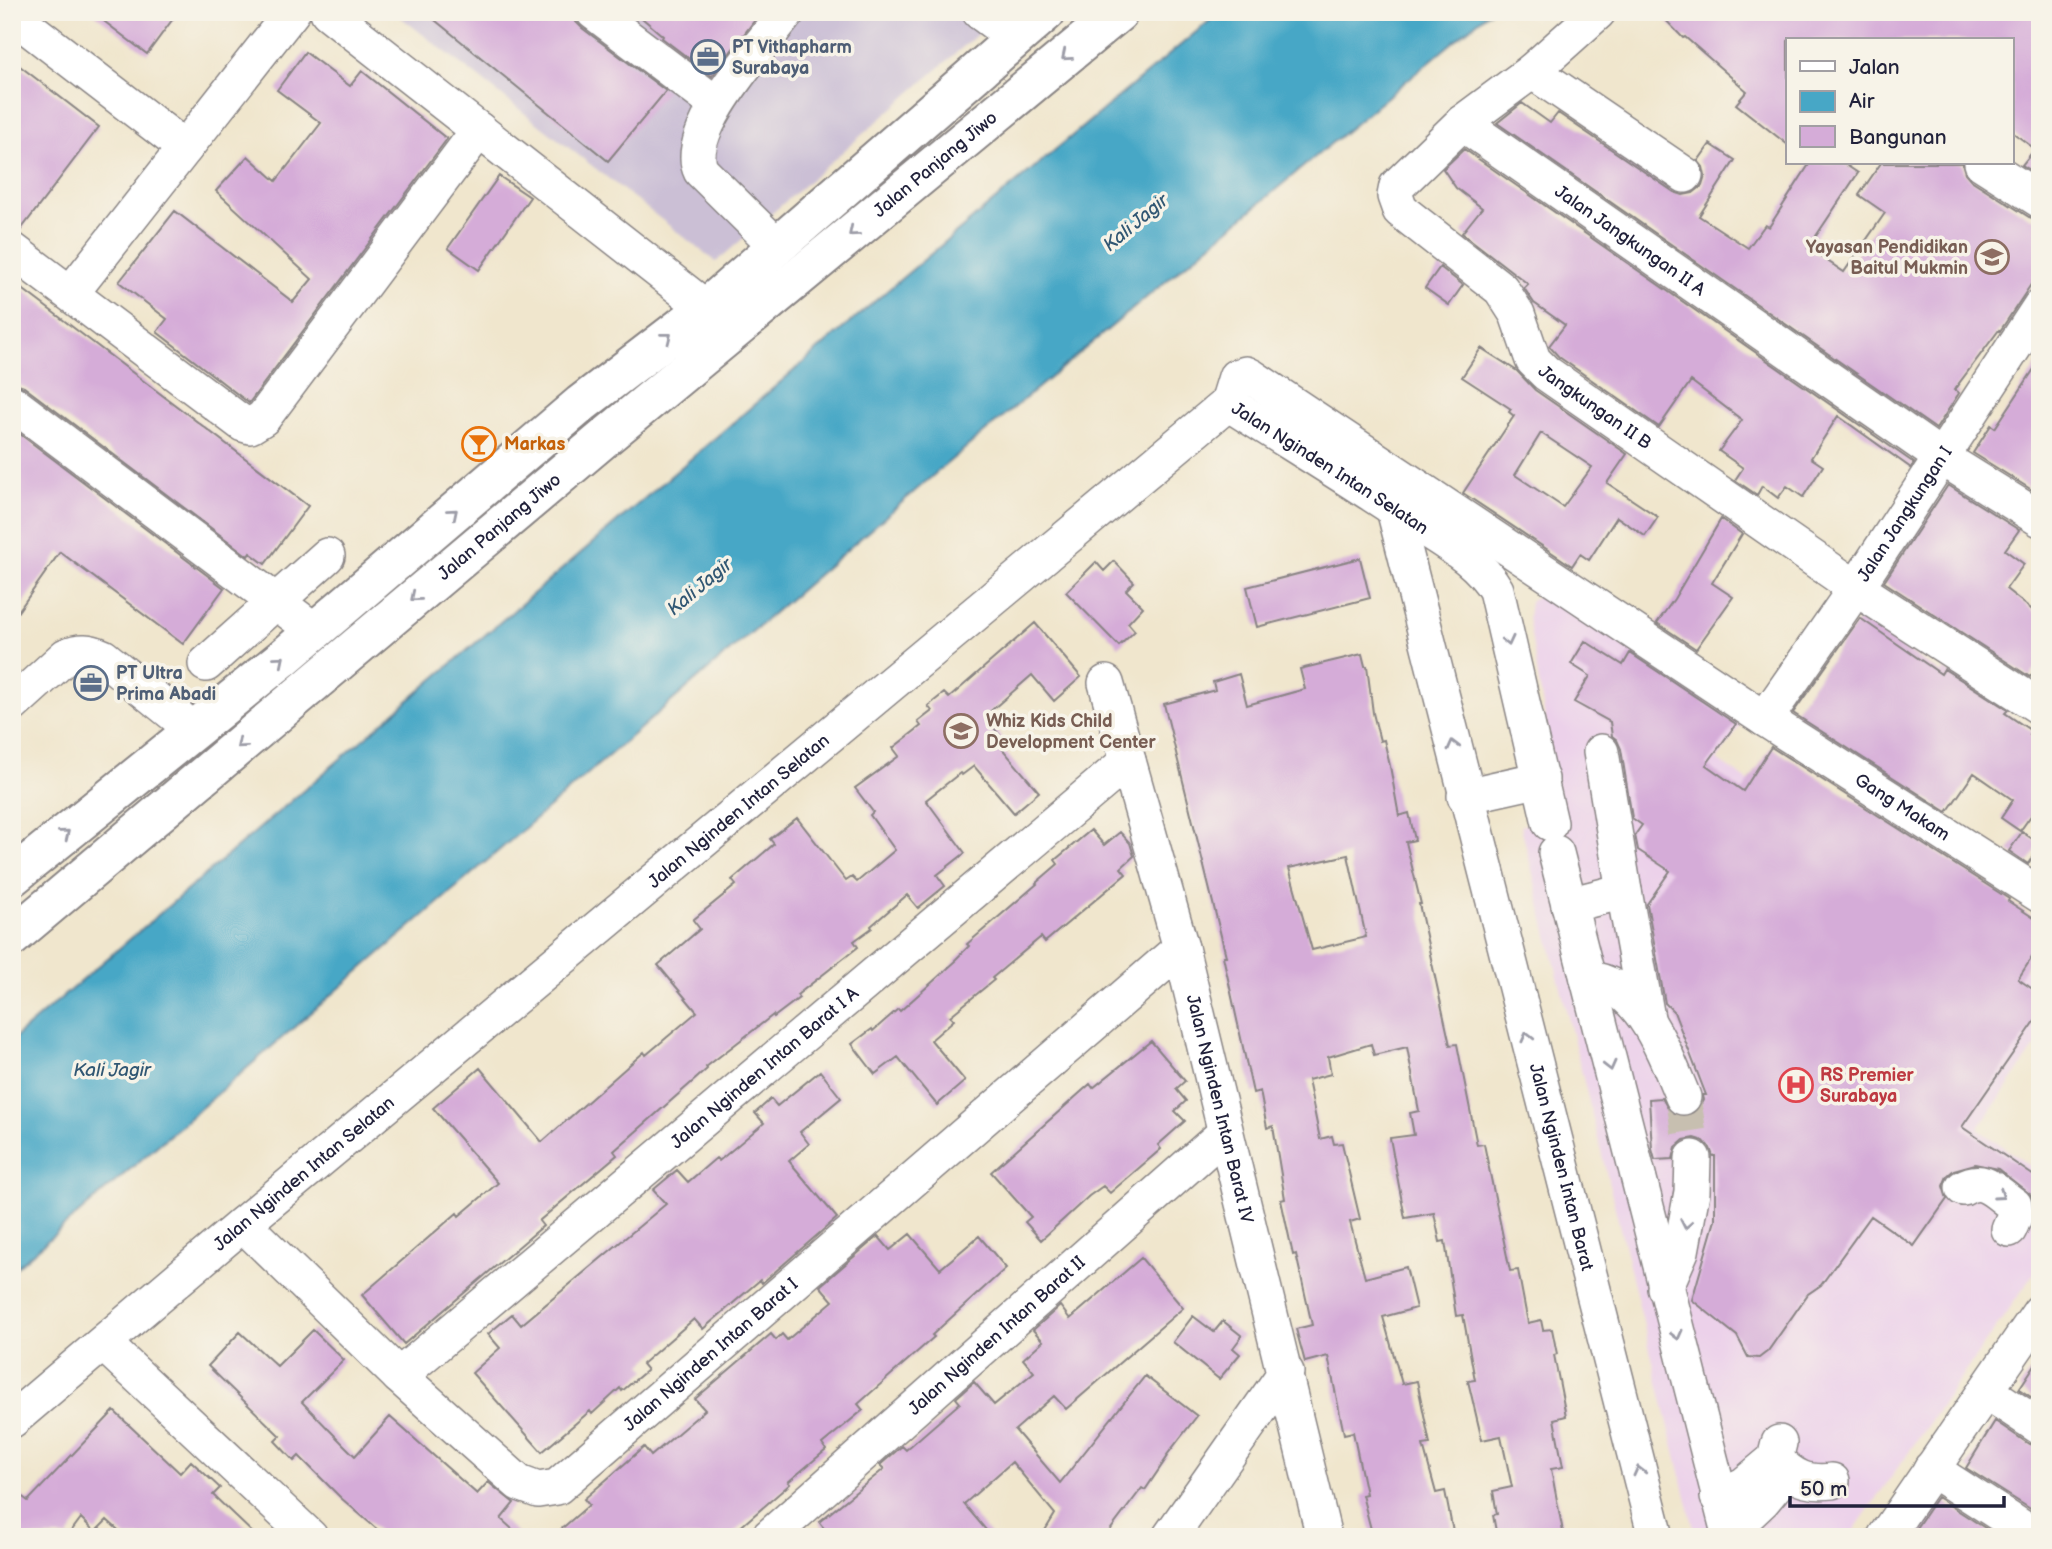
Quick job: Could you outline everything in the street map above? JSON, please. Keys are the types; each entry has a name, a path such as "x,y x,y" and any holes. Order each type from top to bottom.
{"main road":[{"path":"12,877 315,631 581,404 706,308 1046,12"},
{"name":"Jalan Panjang Jiwo","path":"12,937 662,389 1119,12"},
{"path":"635,362 643,377 662,389"},
{"path":"581,404 597,414 608,435"}],"street":[{"path":"71,293 292,12"},
{"path":"328,12 706,308"},
{"path":"594,12 716,104"},
{"path":"776,245 701,171 696,162 696,152 716,104 787,12"},
{"path":"980,12 1015,38"},
{"path":"1462,123 1532,71 1598,12"},
{"path":"12,15 185,148"},
{"path":"1532,71 1685,175"},
{"name":"Jalan Jangkungan II A","path":"1462,123 1941,457 2040,519"},
{"name":"Jangkungan II B","path":"1462,123 1397,186 1395,196 1400,210 1501,289 1517,314 1533,360 1546,373 1856,588"},
{"path":"12,250 243,424 250,426 257,424 479,130"},
{"path":"1984,164 2040,200"},
{"name":"Jalan Jangkungan I","path":"1765,719 1856,588 2040,307"},
{"path":"1228,403 1236,377 1246,373 1765,719"},
{"path":"12,402 315,631"},
{"name":"Jalan Nginden Intan Selatan","path":"12,1420 243,1224 1228,403 1468,558 1488,576 1496,590 1541,779"},
{"name":"Jalan Nginden Intan Barat","path":"1394,509 1656,1537"},
{"path":"206,664 327,556"},
{"path":"1856,588 2040,707"},
{"path":"12,705 66,656 90,651 103,657 194,730"},
{"name":"Jalan Nginden Intan Barat IV","path":"1106,683 1181,948 1286,1371 1324,1537"},
{"name":"Gang Makam","path":"1765,719 2040,895"},
{"path":"1601,752 1647,1018 1683,1097"},
{"name":"Jalan Nginden Intan Barat I A","path":"400,1376 1128,761"},
{"path":"1465,796 1541,779 1569,905 1729,1534 1762,1501 1780,1458"},
{"path":"1569,905 1624,891"},
{"name":"Jalan Nginden Intan Barat I","path":"243,1224 400,1376 519,1483 538,1490 557,1487 1181,948"},
{"path":"1588,979 1602,980 1612,985 1647,1018"},
{"name":"Jalan Nginden Intan Barat II","path":"769,1537 1225,1133"},
{"path":"1665,1288 1681,1251 1692,1192 1693,1158"},
{"path":"1963,1188 1982,1182 2014,1205 2015,1215 2009,1229"},
{"path":"1885,1537 2040,1312"},
{"path":"104,1344 310,1537"},
{"path":"1170,1537 1286,1371"},
{"path":"1986,1391 2040,1427"},
{"path":"1718,1497 1744,1485 1780,1458"},
{"path":"1780,1458 1802,1480 1815,1483 1832,1481"},
{"path":"1931,1469 2036,1537"}],"shaded area":[{"path":"394,12 1003,12 716,262"},
{"name":"RS Premier Surabaya","path":"1540,595 1552,596 1741,725 1717,760 2040,979 2040,1040 1978,1129 2040,1173 2040,1265 1849,1537 1696,1537 1521,826 1561,812 1528,617 1530,602"}],"water":[{"name":"Kali Jagir","path":"1220,12 1489,12 944,466 12,1271 12,1040 895,284"}],"building":[{"path":"92,12 178,12 147,54"},
{"path":"425,12 566,12 582,28 666,91 608,161"},
{"name":"PT Vithapharm Surabaya","path":"635,12 761,12 712,76 662,38 663,36"},
{"path":"1658,12 2040,12 2040,176 2022,165 2035,149 2014,133 2014,38 1786,38 1786,143 1736,104 1747,91 1683,38"},
{"path":"305,52 350,86 362,71 447,139 249,403 157,332 167,319 119,282 175,211 293,302 312,279 216,191 248,156 276,181 321,123 277,90"},
{"path":"12,60 99,127 19,232 12,230"},
{"path":"1522,103 1550,123 1558,113 1674,192 1683,195 1693,193 1702,186 1705,176 1698,161 1710,144 1735,160 1699,216 1748,248 1765,225 1769,227 1809,164 1844,164 1858,173 1808,248 1844,272 1885,213 1859,195 1880,164 1962,164 1971,180 2029,217 2040,220 2040,271 2000,331 1954,390 1959,393 1936,429 1497,123"},
{"path":"1464,149 1914,463 1911,468 1838,416 1811,458 1823,466 1803,497 1787,486 1778,498 1762,486 1757,495 1735,480 1743,468 1719,451 1742,420 1691,381 1659,427 1559,357 1549,346 1565,325 1534,303 1524,288 1528,284 1462,233 1482,208 1456,188 1443,169"},
{"path":"499,176 530,197 479,270 448,248"},
{"path":"1440,267 1463,285 1449,305 1425,288"},
{"path":"12,281 308,506 265,564 250,553 248,556 24,387 12,383"},
{"path":"1481,348 1517,371 1535,390 1627,454 1607,483 1658,517 1645,536 1617,517 1589,560 1580,554 1572,566 1463,493 1514,416 1509,412 1511,409 1462,377","holes":["1541,433 1592,467 1563,507 1515,475"]},
{"path":"2040,360 2040,495 1973,453 1991,425 1995,428"},
{"path":"12,428 224,588 183,644 60,552 12,620"},
{"path":"1948,485 2019,530 2005,550 2024,564 2006,589 2040,616 2040,663 2030,677 1884,582"},
{"path":"1721,519 1742,534 1712,583 1733,597 1696,649 1657,623"},
{"path":"1360,558 1370,598 1257,627 1247,587"},
{"path":"1114,561 1134,582 1126,590 1143,607 1128,623 1135,631 1119,646 1066,592 1096,562 1104,571"},
{"path":"1860,618 1941,674 1944,669 2008,710 2005,713 2033,732 2030,735 2040,742 2040,803 2020,831 2001,818 2013,800 1974,773 1947,812 1793,713"},
{"path":"1035,623 1081,677 1054,701 1032,675 985,716 1004,741 999,745 1039,792 1014,813 974,766 962,775 960,773 926,800 965,853 937,875 945,886 918,908 907,895 854,941 858,947 797,995 799,998 706,1067 707,1069 614,1151 617,1155 539,1221 543,1226 404,1344 362,1295 457,1213 459,1216 498,1183 433,1108 480,1068 542,1142 644,1052 646,1055 697,1012 658,965 700,929 693,920 736,885 732,880 774,844 770,839 797,818 846,881 852,877 857,882 895,850 870,815 873,812 855,788 899,756 893,748 921,726 918,722 932,711 928,706 944,693 949,698"},
{"path":"1585,641 1623,665 1630,653 1736,724 1706,765 1743,791 1771,747 2009,899 2008,901 2040,922 2040,945 2018,979 2040,994 2040,1014 1962,1127 2040,1180 2040,1215 2035,1212 2031,1195 1998,1169 1975,1164 1954,1170 1947,1176 1943,1186 1947,1199 1914,1246 1871,1216 1821,1285 1808,1294 1768,1351 1759,1358 1748,1357 1737,1336 1692,1300 1715,1220 1715,1156 1704,1141 1694,1138 1684,1140 1676,1147 1673,1159 1655,1160 1652,1149 1649,1099 1662,1098 1670,1112 1681,1117 1690,1116 1698,1110 1703,1100 1702,1095 1706,1095 1674,1012 1665,1003 1647,904 1670,871 1638,850 1635,835 1642,825 1632,818 1621,749 1612,736 1610,722 1574,702 1590,676 1571,664"},
{"path":"1362,654 1367,666 1373,713 1380,741 1384,740 1399,816 1409,813 1415,840 1406,842 1450,1045 1457,1044 1477,1145 1484,1144 1510,1271 1518,1270 1528,1323 1541,1320 1543,1330 1552,1329 1557,1354 1554,1355 1566,1416 1554,1419 1563,1467 1551,1469 1564,1537 1497,1537 1493,1491 1512,1487 1501,1436 1482,1440 1468,1381 1475,1380 1463,1315 1456,1316 1445,1241 1440,1242 1434,1213 1405,1218 1390,1138 1414,1135 1410,1113 1419,1111 1407,1047 1374,1055 1371,1044 1328,1057 1331,1074 1308,1080 1320,1139 1332,1136 1334,1144 1342,1143 1360,1219 1350,1222 1365,1278 1406,1267 1416,1308 1383,1317 1402,1384 1417,1381 1430,1444 1423,1445 1436,1493 1445,1491 1454,1537 1373,1537 1362,1495 1366,1494 1353,1432 1344,1434 1328,1356 1305,1362 1296,1329 1312,1325 1281,1200 1285,1199 1273,1126 1267,1128 1260,1091 1253,1093 1223,956 1226,956 1164,704 1215,690 1213,682 1239,674 1247,705 1305,689 1300,669","holes":["1348,855 1366,937 1312,950 1289,868"]},
{"path":"1091,830 1104,845 1120,832 1130,843 1134,856 1121,868 1126,874 1045,942 1041,937 992,978 994,980 950,1016 954,1020 931,1040 965,1081 937,1105 898,1057 875,1074 852,1044 872,1029 873,1031 898,1009 900,1011 956,961 969,946 967,944 1037,884 1058,864 1055,860"},
{"path":"2022,832 2040,844 2028,864 2009,851"},
{"path":"1151,1041 1185,1081 1176,1089 1186,1101 1175,1111 1185,1121 1158,1145 1161,1149 1110,1193 1103,1186 1041,1240 1025,1222 1031,1217 991,1172 1090,1084 1093,1088"},
{"path":"820,1071 841,1098 800,1132 809,1144 789,1161 837,1218 762,1283 760,1280 703,1329 694,1319 642,1364 647,1370 622,1391 620,1388 592,1414 590,1411 542,1452 472,1373 500,1348 488,1334 512,1314 521,1325 666,1204 653,1190 677,1170 688,1182 716,1158 719,1161 764,1123 755,1113 771,1099 777,1106"},
{"path":"910,1234 940,1269 979,1236 1006,1268 858,1404 863,1410 822,1444 826,1450 729,1537 552,1537 589,1505 584,1499 644,1447 651,1456 705,1410 695,1399 771,1334 776,1340 782,1334 787,1340 833,1301 820,1286 878,1236 890,1250"},
{"path":"1141,1258 1183,1308 1066,1409 1054,1396 1015,1430 1060,1483 1145,1376 1197,1416 1167,1455 1145,1490 1142,1488 1105,1537 1041,1537 1055,1514 1012,1462 964,1504 992,1537 831,1537 819,1522 884,1469 880,1465 902,1446 906,1450 960,1403 956,1398 974,1382 994,1405 1034,1372 1023,1359 1043,1341 1033,1330 1060,1306 1070,1319"},
{"path":"1193,1316 1214,1332 1223,1321 1242,1336 1233,1348 1240,1354 1219,1379 1173,1342"},
{"path":"313,1330 344,1360 302,1402 355,1456 390,1417 477,1494 488,1482 514,1503 501,1519 521,1537 386,1537 341,1498 299,1456 294,1461 275,1441 280,1436 208,1366 240,1332 277,1366"},
{"path":"2040,1357 2040,1403 2019,1389"},
{"path":"114,1411 180,1473 191,1461 220,1488 213,1495 257,1537 126,1537 107,1520 95,1532 81,1518 67,1537 12,1537 12,1489 28,1501"},
{"path":"1995,1421 2029,1444 2040,1447 2040,1515 1966,1468"},
{"path":"1937,1497 1999,1537 1910,1537"}],"tunnel":[{"path":"1683,1097 1693,1158"}],"place":[{"name":"PT Vithapharm Surabaya","path":"708,57"},
{"name":"Yayasan Pendidikan Baitul Mukmin","path":"1992,257"},
{"name":"Markas","path":"479,444"},
{"name":"PT Ultra Prima Abadi","path":"91,683"},
{"name":"Whiz Kids Child Development Center","path":"961,731"},
{"name":"RS Premier Surabaya","path":"1796,1085"}]}
